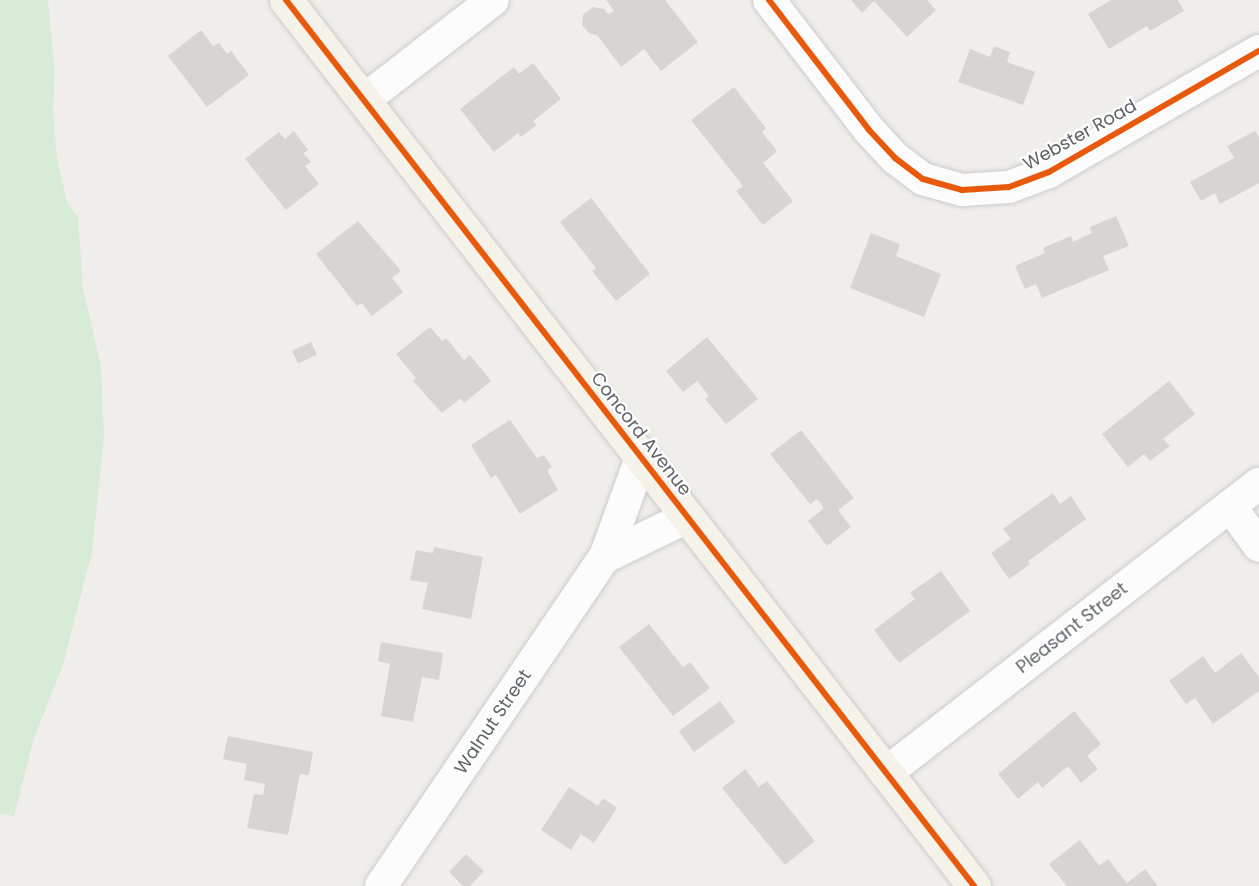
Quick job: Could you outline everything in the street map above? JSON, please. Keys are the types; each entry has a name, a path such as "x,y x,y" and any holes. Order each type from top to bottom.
{"main road":[{"name":"Concord Avenue","path":"286,0 974,886"}],"street":[{"path":"364,100 493,0"},
{"name":"Webster Road","path":"769,0 869,130 895,158 923,179 962,190 1009,187 1049,172 1259,51"},
{"name":"Walnut Street","path":"381,886 605,557 641,458"},
{"name":"Pleasant Street","path":"886,773 1259,484"},
{"path":"1230,506 1259,546"},
{"name":"Walnut Street","path":"605,557 687,517"}],"green space":[{"path":"0,0 48,0 55,75 53,107 57,159 67,202 78,217 83,290 101,365 104,437 92,552 64,662 33,741 14,816 0,814"}],"building":[{"path":"606,0 665,0 698,42 661,71 644,49 621,67 597,35 589,33 582,25 583,15 593,7 604,9 608,14 614,11"},
{"path":"851,0 927,0 936,10 907,37 874,1 862,13"},
{"path":"1111,0 1178,0 1184,11 1150,31 1147,26 1109,49 1088,14"},
{"path":"201,30 213,46 219,43 227,54 231,51 249,75 207,107 168,56"},
{"path":"994,46 1010,52 1007,62 1035,72 1023,105 958,82 970,49 990,57"},
{"path":"533,63 561,99 533,121 537,125 521,137 518,133 494,152 460,109 514,67 519,74"},
{"path":"734,87 766,128 762,132 777,151 763,163 793,201 763,225 736,191 743,186 691,120"},
{"path":"294,131 308,150 303,153 311,162 305,166 319,184 286,210 245,159 279,132 285,139"},
{"path":"1255,131 1259,137 1259,183 1220,204 1215,193 1201,201 1190,182 1234,158 1227,146"},
{"path":"591,198 650,274 616,301 592,271 596,268 560,222"},
{"path":"1116,216 1129,246 1103,256 1109,270 1042,298 1036,284 1025,289 1015,266 1045,253 1043,248 1071,236 1073,242 1092,233 1090,227"},
{"path":"358,221 401,271 392,278 403,292 372,316 362,303 357,306 316,254"},
{"path":"871,233 900,244 896,256 941,274 924,317 850,288"},
{"path":"430,327 442,341 446,338 464,360 470,355 491,381 464,403 461,398 442,413 413,381 416,378 396,354"},
{"path":"707,337 758,399 726,424 705,399 709,396 697,381 683,392 666,371"},
{"path":"311,342 317,355 298,364 292,351"},
{"path":"1169,381 1195,414 1163,439 1170,446 1150,461 1144,454 1128,467 1102,434"},
{"path":"510,420 537,458 544,455 552,467 547,470 558,490 520,514 496,475 491,478 471,445"},
{"path":"801,430 854,498 838,510 851,527 827,546 808,521 824,508 817,499 810,504 770,454"},
{"path":"1053,493 1060,504 1071,496 1086,519 1028,561 1030,564 1009,579 991,553 1011,539 1003,529"},
{"path":"434,547 483,557 471,619 422,609 428,583 410,580 416,550 433,553"},
{"path":"941,571 970,611 899,663 874,630 915,599 910,593"},
{"path":"649,624 683,667 690,662 710,688 673,716 619,647"},
{"path":"381,642 443,653 439,680 422,677 413,722 381,716 390,664 378,661"},
{"path":"1241,653 1259,677 1259,691 1213,724 1195,698 1186,704 1169,681 1203,656 1215,673"},
{"path":"720,701 735,722 694,752 679,731"},
{"path":"1074,711 1101,744 1087,756 1098,769 1081,783 1068,766 1042,788 1038,782 1018,799 998,774"},
{"path":"228,736 313,752 309,775 300,774 288,835 247,828 254,794 263,795 265,784 244,780 247,764 223,759"},
{"path":"745,769 759,787 767,781 815,841 785,865 722,788"},
{"path":"569,787 598,806 603,798 617,808 594,843 581,834 571,850 541,830"},
{"path":"1080,840 1099,866 1108,859 1127,883 1145,869 1158,886 1067,886 1049,864"},
{"path":"466,854 484,871 470,886 463,886 449,872"}],"cycle path":[{"path":"286,0 974,886"},
{"path":"769,0 869,130 895,158 923,179 962,190 1009,187 1049,172 1259,51"}]}
